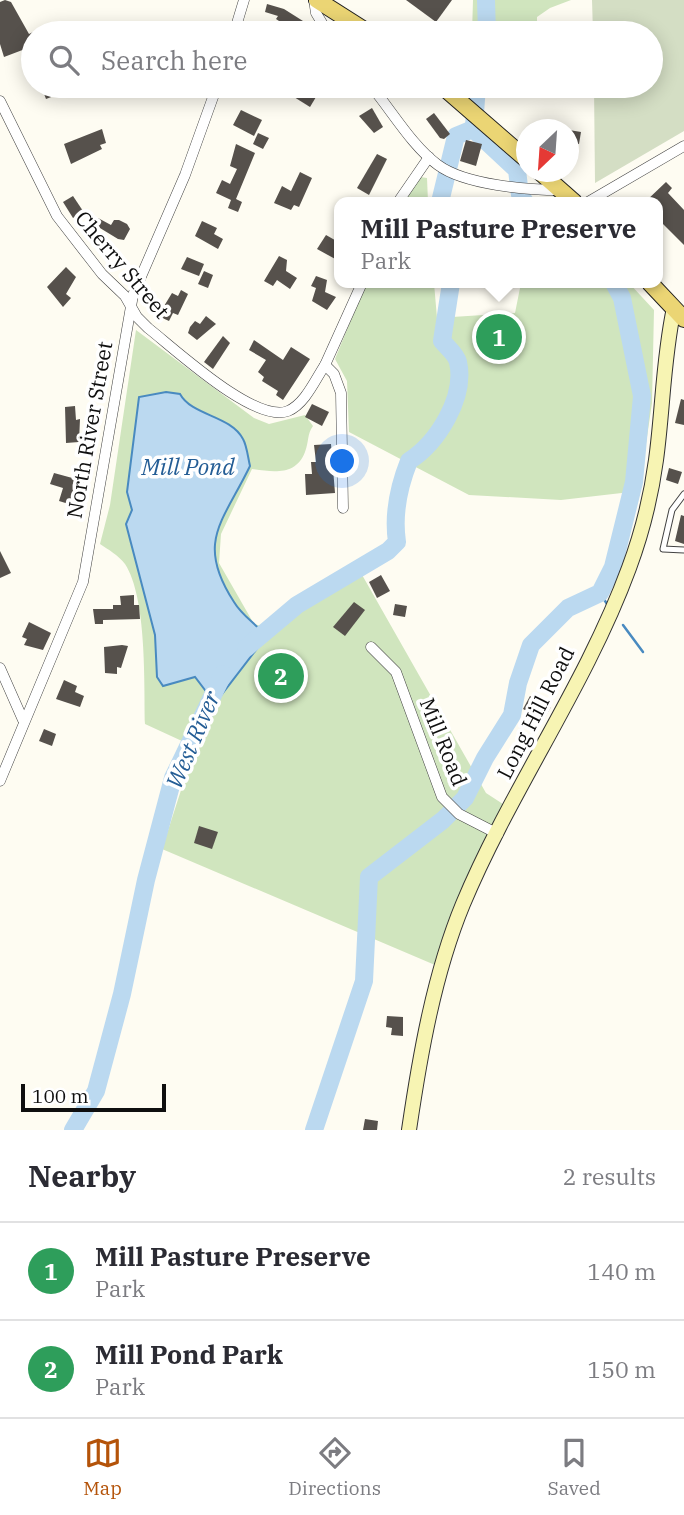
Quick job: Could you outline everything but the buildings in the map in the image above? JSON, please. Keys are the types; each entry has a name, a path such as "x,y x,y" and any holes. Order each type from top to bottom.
{"main road":[{"path":"316,0 350,21"},
{"path":"457,98 516,149"},
{"path":"552,182 569,197"},
{"path":"655,288 679,314"}],"street":[{"path":"237,21 244,0"},
{"path":"316,0 316,13 321,21"},
{"name":"North River Street","path":"1,776 83,582 131,308 142,271 200,139 213,98"},
{"path":"381,98 429,157 440,166 459,175 528,190 561,190"},
{"name":"Cherry Street","path":"0,101 57,216 102,274 125,296 131,308 148,328 234,394 269,412 285,412 295,406 325,365"},
{"path":"597,197 684,146"},
{"path":"401,197 429,157"},
{"path":"343,508 341,393 334,374 325,365 360,288"},
{"name":"Long Hill Road","path":"409,1130 434,1004 451,937 477,872 574,686 633,556 653,480 665,358 679,314"},
{"name":"Mill Road","path":"370,647 396,672 435,785 454,811 498,834"},
{"path":"0,668 23,720"}],"lane":[{"path":"684,494 672,510 663,549 684,550"}],"green space":[{"path":"473,0 571,0 550,8 537,17 537,21 472,21"},
{"path":"592,0 684,0 684,131 595,183 594,98 663,98 663,21 593,21"},
{"path":"420,177 427,178 428,197 406,197"},
{"path":"364,288 434,288 437,318 515,313 520,288 634,288 654,310 652,403 639,491 561,500 469,495 349,432 347,381 335,359"},
{"path":"136,330 254,418 269,424 305,415 313,426 305,452 296,465 283,471 252,469 221,534 219,563 254,624 265,627 290,607 357,566 486,793 506,806 435,965 162,849 195,747 145,724 143,641 137,598 125,564 100,544 110,505"}],"water":[{"name":"Mill Pond","path":"166,392 180,394 193,407 237,431 244,442 250,466 217,532 216,563 234,602 266,637 219,698 208,694 195,677 163,686 157,677 155,635 126,524 132,510 127,492 139,397"}],"waterway":[{"name":"West River","path":"486,0 487,21"},
{"name":"West River","path":"474,126 476,98"},
{"path":"473,129 517,170 521,197"},
{"name":"West River","path":"441,197 456,136 473,129"},
{"name":"West River","path":"246,648 297,605 388,551 397,542 398,501 409,461 430,443 439,431 458,390 458,362 442,341 450,288"},
{"path":"314,1130 364,981 369,877 443,820 465,798 485,758 512,715 518,683 531,645 568,608 600,593 613,567 634,482 642,396 622,298 617,288"},
{"path":"600,593 607,604"},
{"path":"623,625 643,652"},
{"name":"West River","path":"73,1130 96,1091 173,778 223,674"}],"place":[{"name":"Mill Pasture Preserve","path":"499,337"},
{"name":"Mill Pond Park","path":"281,676"}]}
